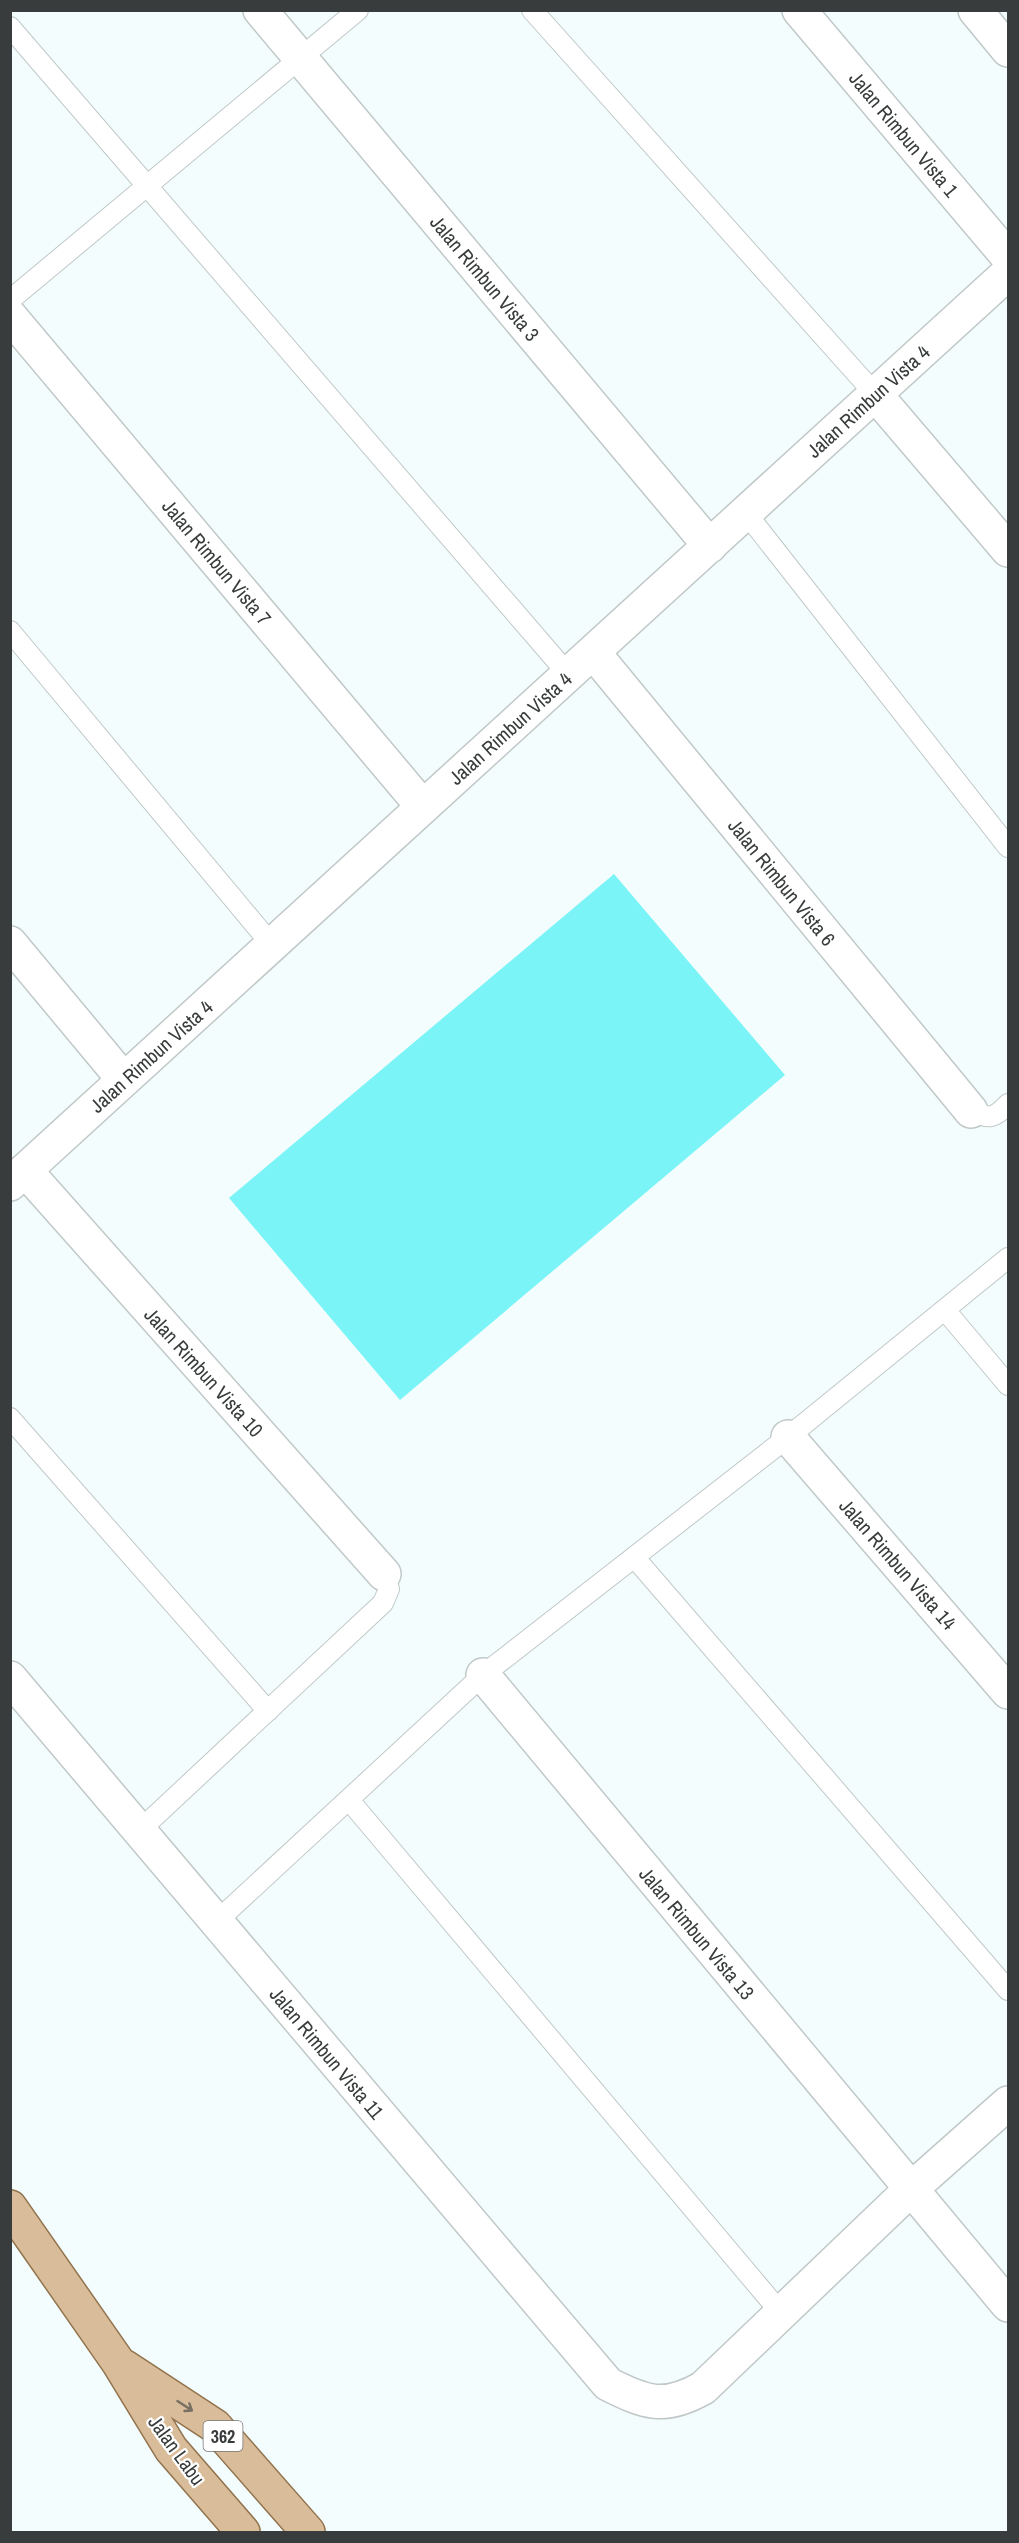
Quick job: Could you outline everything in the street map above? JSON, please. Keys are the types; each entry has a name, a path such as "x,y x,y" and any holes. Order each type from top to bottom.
{"main road":[{"name":"Jalan Labu","path":"10,2208 118,2362 171,2449 243,2532"},
{"name":"Jalan Labu","path":"118,2362 215,2426 308,2532"}],"street":[{"name":"Jalan Rimbun Vista 3","path":"260,10 710,546"},
{"name":"Jalan Rimbun Vista 1","path":"799,10 1008,257"},
{"path":"975,10 1008,50"},
{"name":"Jalan Rimbun Vista 4","path":"18,1177 1008,273"},
{"name":"Jalan Rimbun Vista 7","path":"10,316 423,807"},
{"path":"875,394 1008,550"},
{"name":"Jalan Rimbun Vista 6","path":"593,652 971,1111"},
{"path":"10,943 124,1080"},
{"name":"Jalan Rimbun Vista 10","path":"18,1177 384,1574"},
{"name":"Jalan Rimbun Vista 14","path":"788,1437 1008,1692"},
{"name":"Jalan Rimbun Vista 13","path":"483,1676 1008,2305"},
{"name":"Jalan Rimbun Vista 11","path":"10,1678 608,2384 631,2395 660,2402 682,2399 703,2388 781,2313"},
{"path":"781,2313 910,2190 1008,2103"}],"lane":[{"path":"10,300 358,10"},
{"path":"532,10 875,394"},
{"path":"10,27 568,674"},
{"path":"746,513 1008,847"},
{"path":"10,631 272,945"},
{"path":"971,1111 987,1118 999,1114 1008,1104"},
{"path":"216,1922 483,1676 788,1437 1008,1258"},
{"path":"945,1310 1008,1385"},
{"path":"10,1418 268,1711"},
{"path":"634,1557 1008,1990"},
{"path":"139,1831 383,1603 389,1589 384,1574"},
{"path":"349,1800 781,2313"}],"shaded area":[{"path":"614,874 785,1075 400,1400 229,1198"}]}
